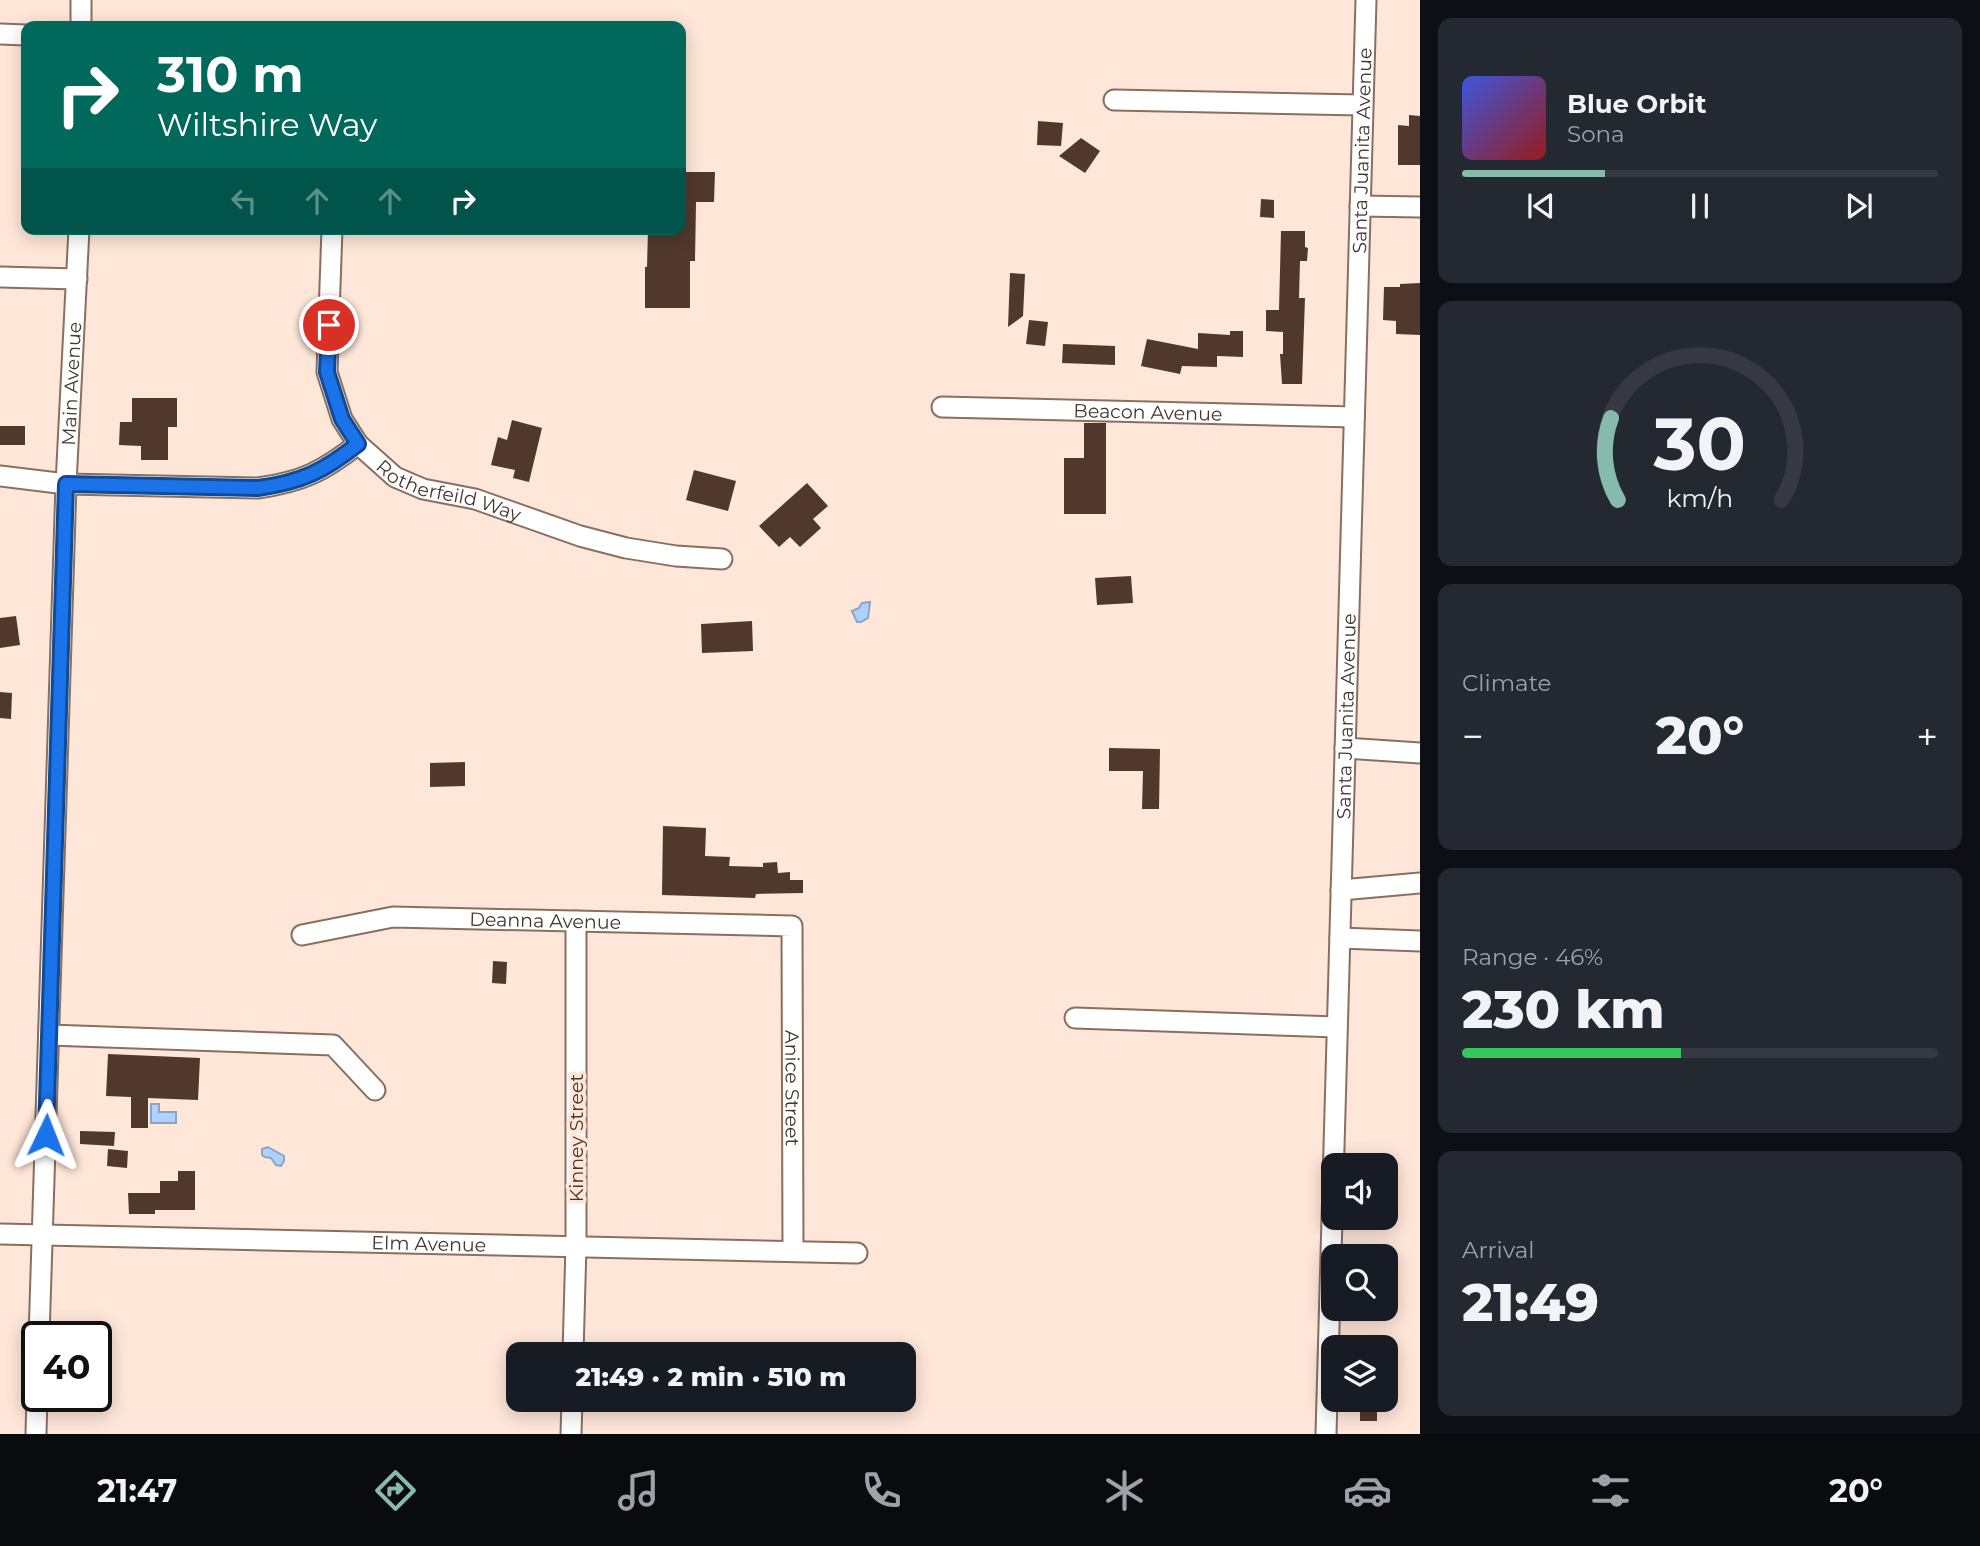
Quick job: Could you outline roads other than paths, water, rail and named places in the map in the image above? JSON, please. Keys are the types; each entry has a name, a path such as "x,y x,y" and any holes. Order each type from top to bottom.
{"street":[{"path":"81,0 81,21"},
{"name":"Santa Juanita Avenue","path":"1326,1434 1366,0"},
{"path":"0,34 21,35"},
{"path":"1114,100 1362,105"},
{"path":"1360,206 1420,207"},
{"name":"Main Avenue","path":"40,1321 66,484 79,235"},
{"name":"Rotherfeild Way","path":"332,235 327,372 342,419 358,444 395,477 423,489 475,499 580,536 626,548 676,556 722,559"},
{"path":"0,278 77,279"},
{"name":"Beacon Avenue","path":"943,407 1354,418"},
{"path":"0,475 66,484 258,488 282,485 311,476 358,444"},
{"path":"1345,748 1420,753"},
{"path":"1341,890 1420,884"},
{"name":"Deanna Avenue","path":"302,935 393,917 792,926"},
{"name":"Kinney Street","path":"573,1342 576,921"},
{"name":"Anice Street","path":"792,926 793,1251"},
{"path":"1340,938 1420,941"},
{"path":"1075,1018 1337,1027"},
{"path":"49,1035 333,1045 375,1090"},
{"name":"Elm Avenue","path":"0,1234 857,1253"},
{"path":"36,1434 37,1412"},
{"path":"571,1434 572,1412"}],"water":[{"path":"870,602 868,618 857,622 852,611 862,603"},
{"path":"151,1104 159,1104 159,1112 176,1112 176,1123 151,1123"},
{"path":"268,1147 284,1156 281,1166 262,1155 262,1149"}]}
